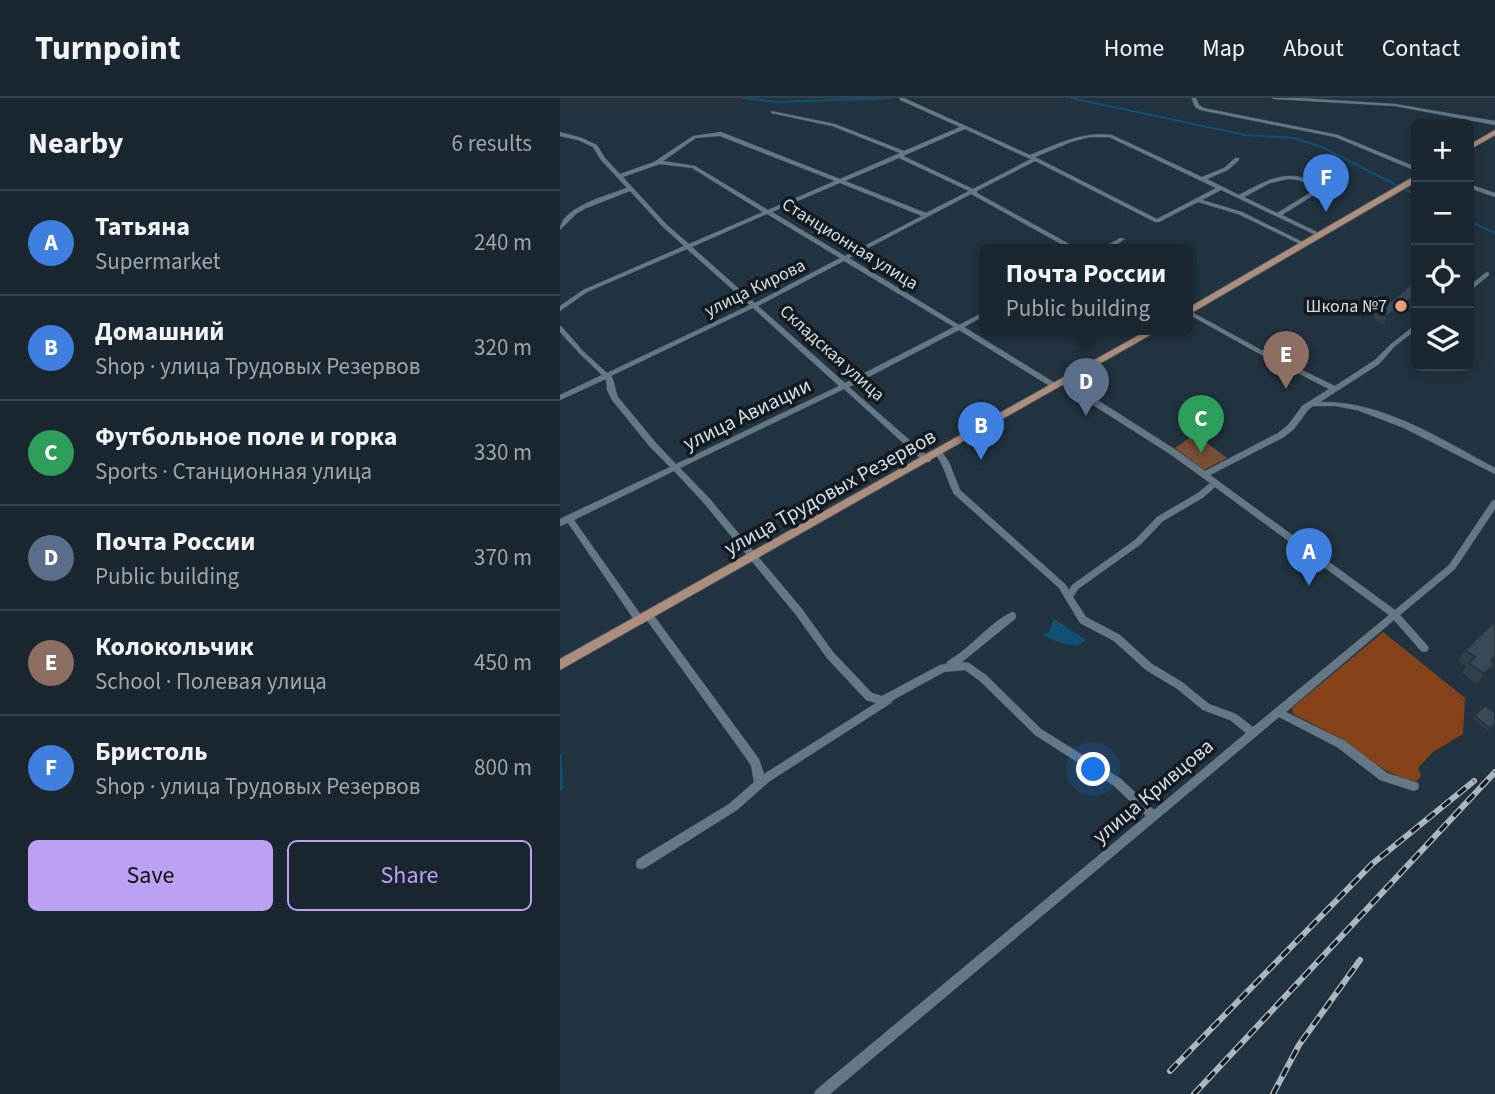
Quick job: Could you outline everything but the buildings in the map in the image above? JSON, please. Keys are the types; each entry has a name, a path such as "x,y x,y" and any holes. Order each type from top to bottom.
{"main road":[{"path":"1474,145 1495,132"},
{"path":"1193,309 1411,182"},
{"name":"улица Трудовых Резервов","path":"560,666 1146,335"}],"street":[{"path":"1194,98 1197,106 1202,109 1336,136 1411,167"},
{"path":"1274,98 1395,105 1495,123"},
{"path":"902,100 1033,158 1157,220 1221,188"},
{"path":"773,112 833,125 901,154 1066,244"},
{"path":"560,309 579,294 963,128"},
{"path":"656,163 689,140 717,133 928,216"},
{"name":"Складская улица","path":"560,134 595,146 663,225 927,460"},
{"name":"улица Кирова","path":"560,398 755,305 974,193 1033,158 1078,139 1100,135 1126,143 1203,180"},
{"path":"1203,180 1226,169 1237,159"},
{"name":"Станционная улица","path":"620,176 656,163 674,162 693,167 958,329 1138,428 1394,614 1423,648"},
{"path":"1239,197 1283,176 1316,185 1317,190 1277,215"},
{"path":"1203,180 1320,235"},
{"path":"1474,188 1495,195"},
{"path":"560,228 577,210 631,189"},
{"path":"1197,200 1240,213 1304,244"},
{"path":"1113,244 1122,239"},
{"path":"1474,285 1487,274"},
{"path":"1193,315 1242,344 1275,357 1335,389"},
{"name":"улица Авиации","path":"564,521 844,386 979,317"},
{"path":"560,328 581,352 607,375 615,398 653,445 706,500 799,612 830,655 869,697 883,700 893,697"},
{"path":"1204,475 1281,435 1309,406 1377,362 1411,331"},
{"path":"1309,406 1326,403 1370,412 1495,471"},
{"path":"939,454 945,460 950,481 957,492 1062,586 1083,620 1117,638 1149,667 1206,707 1233,717 1252,732"},
{"path":"1069,597 1075,587 1138,542 1160,519 1215,483"},
{"name":"улица Кривцова","path":"820,1094 1452,567 1495,503"},
{"path":"564,521 724,719 743,749 756,763 760,783"},
{"path":"641,864 733,807 760,783 893,697 975,650 992,630 1012,616"},
{"path":"943,668 955,665 972,669 1038,732 1117,782 1153,816"},
{"path":"1277,712 1341,744 1384,777 1414,786"}],"shaded area":[{"path":"1195,434 1227,458 1204,470 1175,448"},
{"path":"1383,632 1465,698 1463,734 1433,752 1418,768 1421,776 1416,782 1386,770 1335,736 1293,714 1292,708"}],"water":[{"path":"1054,619 1086,640 1078,646 1061,643 1043,635 1049,632"}],"waterway":[{"path":"742,98 779,102 891,98"},
{"path":"1071,98 1245,135 1294,138 1322,147 1411,192"},
{"path":"1474,223 1495,233"},
{"path":"560,755 561,789"}],"railway":[{"path":"1194,1094 1495,772"},
{"path":"1170,1071 1372,864 1474,781"},
{"path":"1273,1094 1299,1045 1360,960"}],"place":[{"name":"Бристоль","path":"1326,212"},
{"name":"Школа №7","path":"1401,306"},
{"name":"Колокольчик","path":"1286,389"},
{"name":"Почта России","path":"1086,416"},
{"name":"Футбольное поле и горка","path":"1201,453"},
{"name":"Домашний","path":"981,460"},
{"name":"Татьяна","path":"1309,586"}]}
